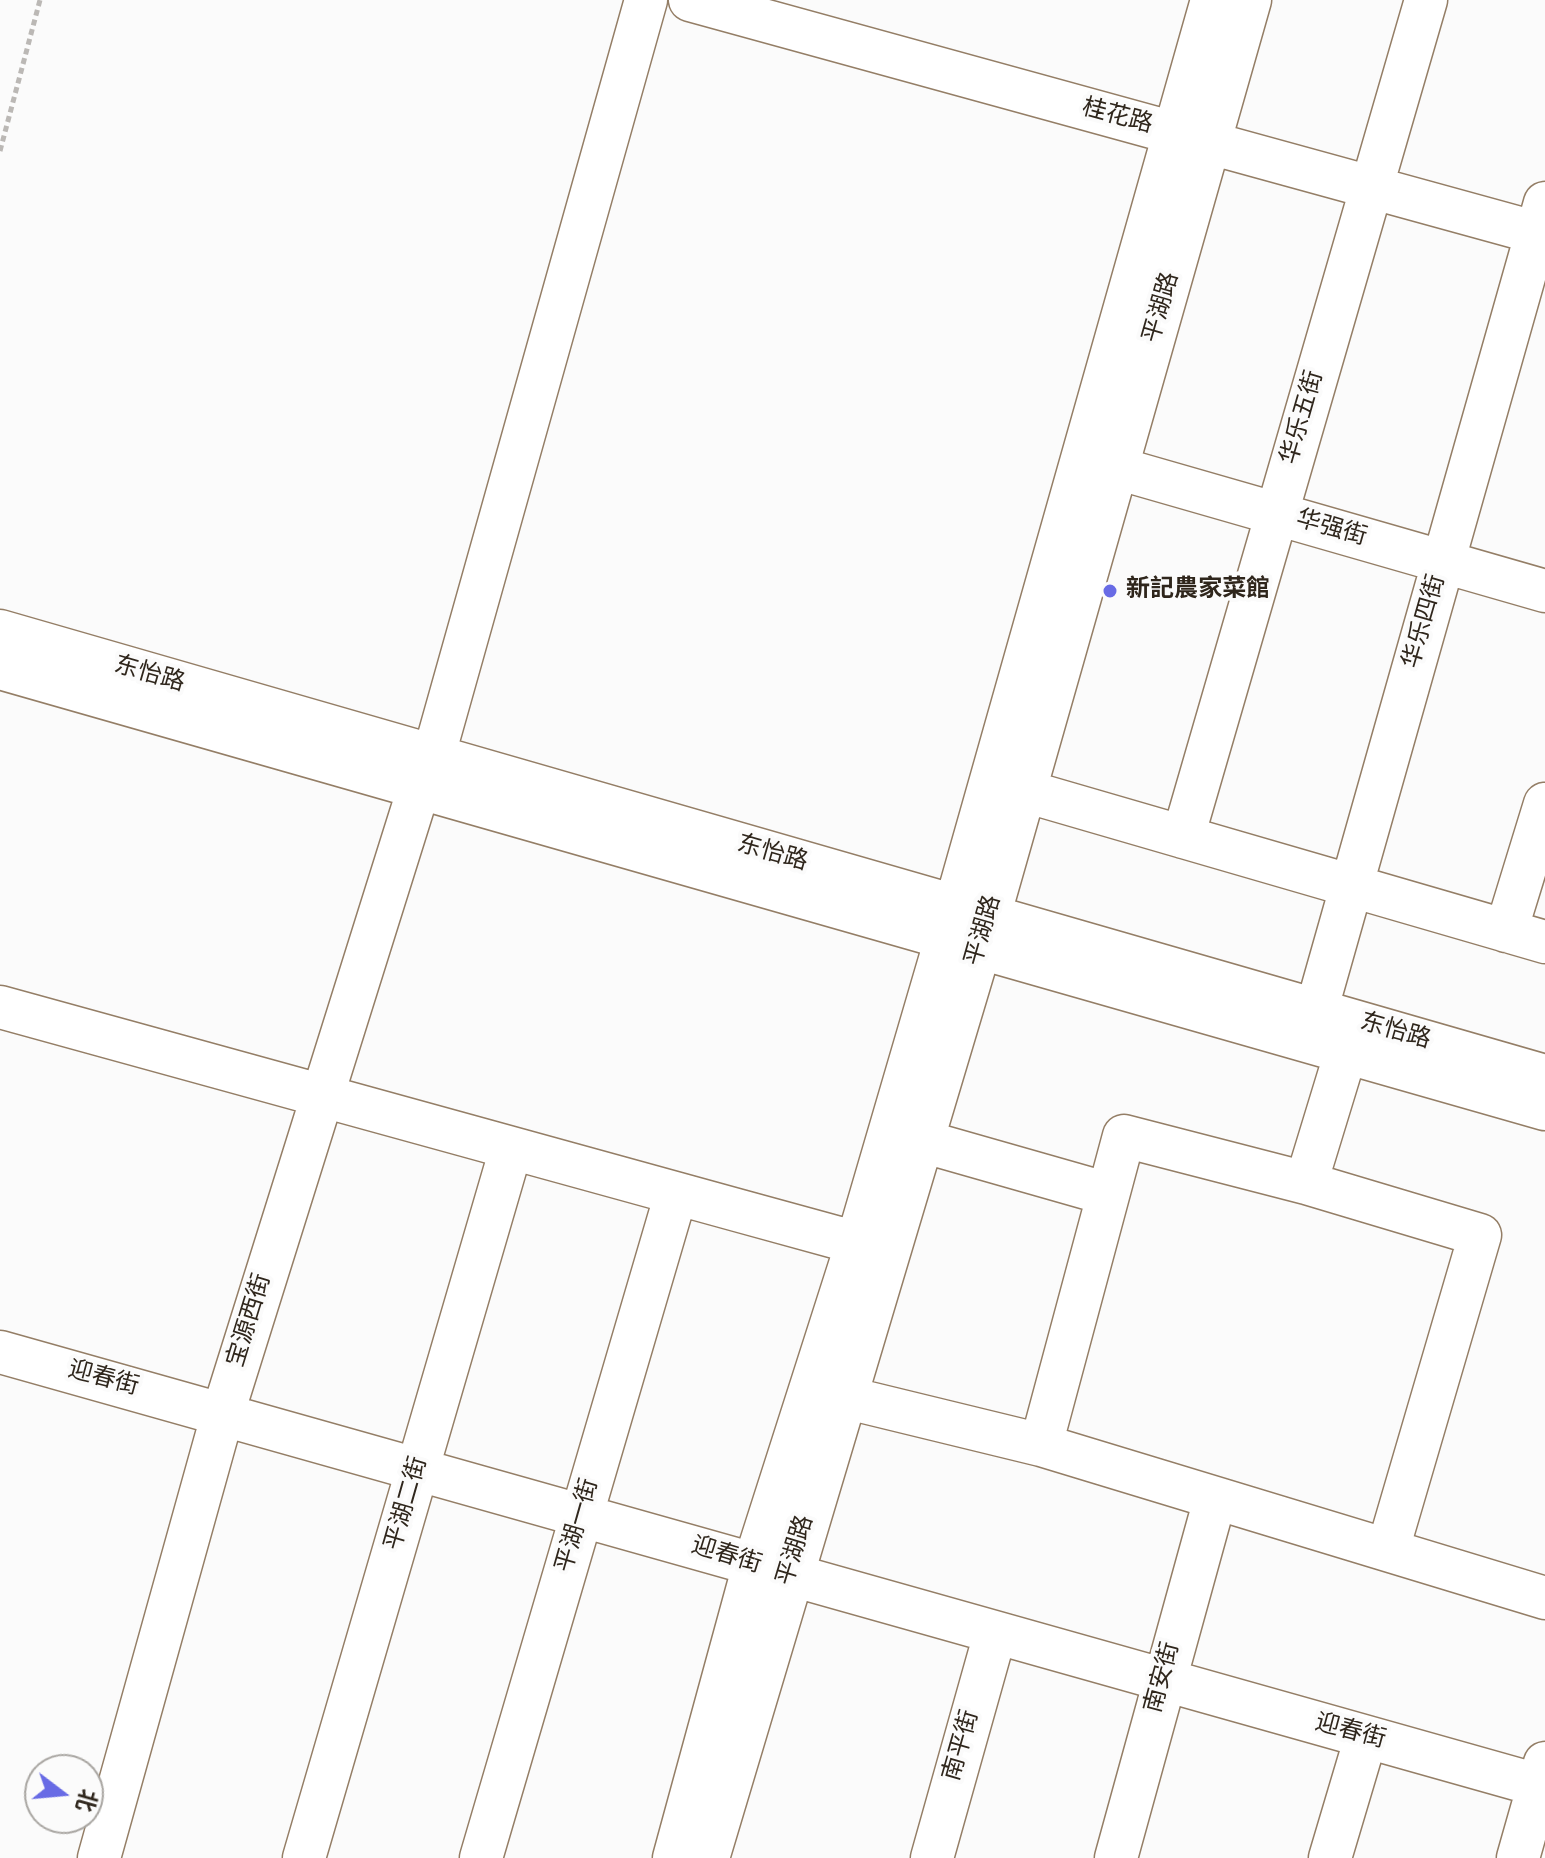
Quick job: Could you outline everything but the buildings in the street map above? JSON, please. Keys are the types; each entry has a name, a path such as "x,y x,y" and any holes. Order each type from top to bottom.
{"street":[{"name":"宝源西街","path":"99,1858 223,1413 322,1092 426,773 646,0"},
{"name":"桂花路","path":"690,0 1192,138 1372,185 1542,224"},
{"name":"平湖路","path":"674,1858 772,1571 844,1397 922,1141 967,928 1025,791 1117,468 1192,138 1212,0"},
{"name":"平湖路","path":"708,1858 772,1571 857,1243 967,928 1192,138 1250,0"},
{"name":"华乐五街","path":"1183,837 1426,0"},
{"name":"华乐四街","path":"1306,1183 1323,1034 1351,886 1542,224"},
{"name":"华强街","path":"1117,468 1545,591"},
{"name":"东怡路","path":"0,631 426,773"},
{"name":"东怡路","path":"0,668 426,773 1323,1034 1545,1109"},
{"path":"1025,791 1526,937 1545,804"},
{"path":"0,1007 322,1092 511,1149 857,1243"},
{"name":"东怡路","path":"1323,1034 1545,1076"},
{"path":"1041,1445 1124,1136 1306,1183 1480,1235 1388,1549"},
{"path":"922,1141 1108,1194"},
{"name":"平湖二街","path":"304,1858 511,1149"},
{"name":"平湖一街","path":"481,1858 676,1194"},
{"name":"迎春街","path":"0,1352 583,1513 772,1571 1162,1683 1366,1737 1543,1779"},
{"path":"844,1397 1041,1445 1545,1598"},
{"name":"南安街","path":"1116,1858 1215,1499"},
{"name":"南平街","path":"932,1858 995,1634"},
{"path":"1330,1858 1366,1737"},
{"path":"1518,1858 1543,1779"}],"path":[{"path":"0,151 40,0"}],"place":[{"name":"新記農家菜館","path":"1110,591"}]}
